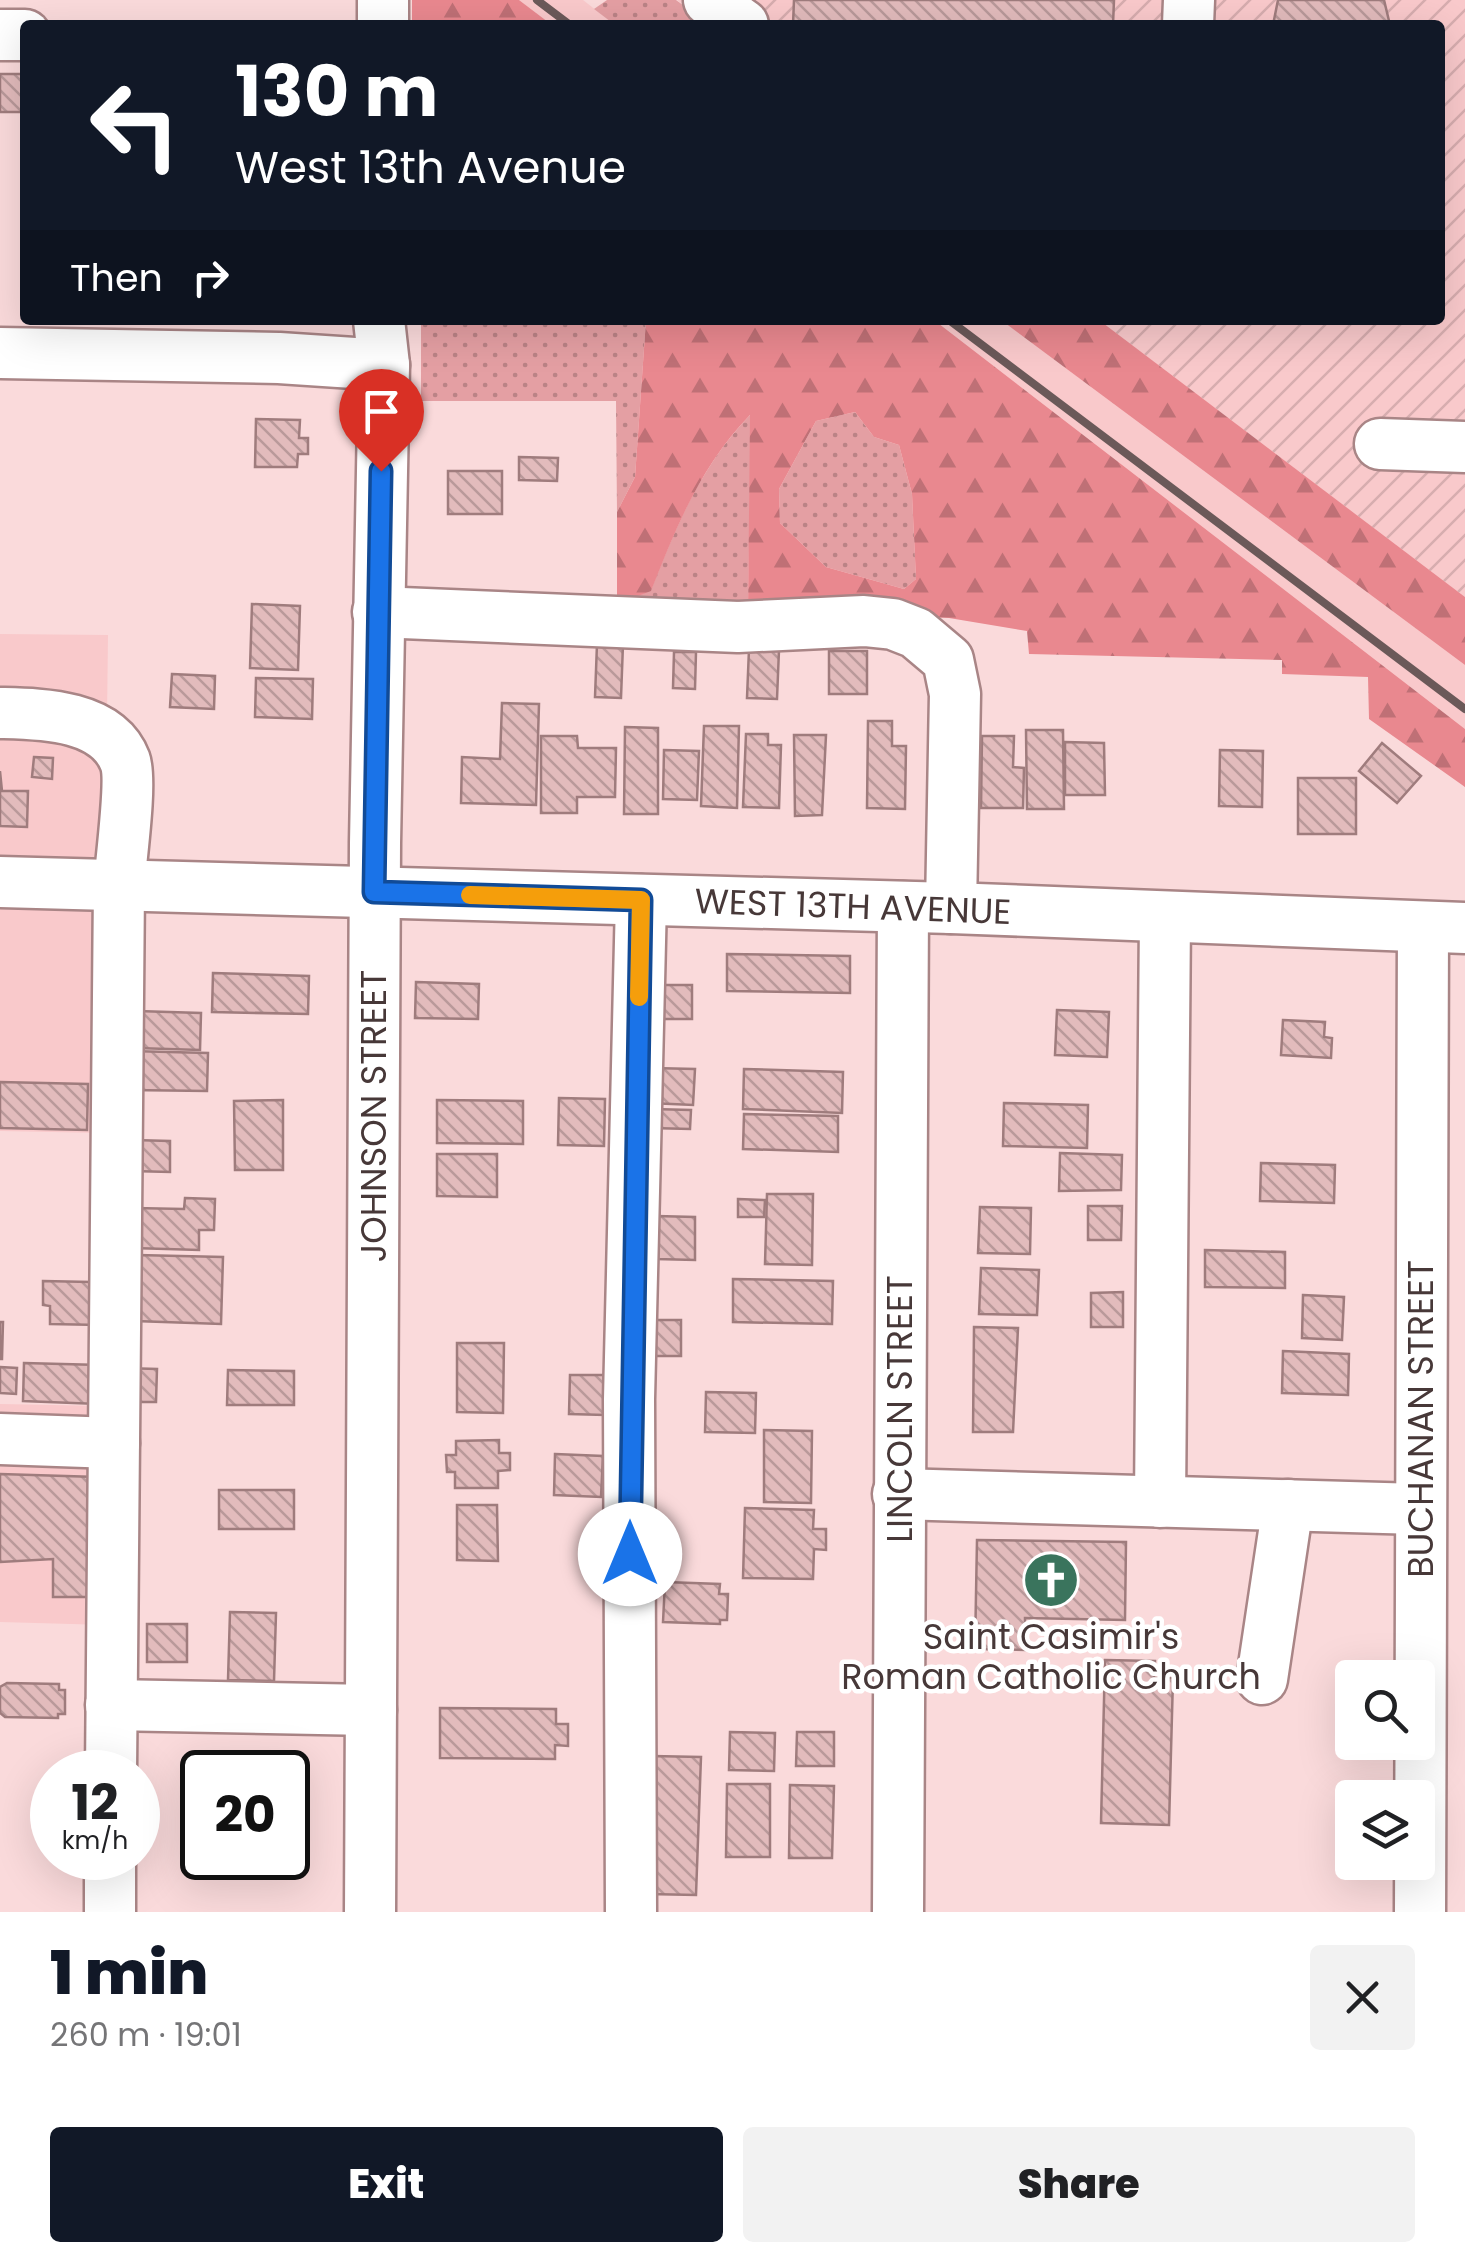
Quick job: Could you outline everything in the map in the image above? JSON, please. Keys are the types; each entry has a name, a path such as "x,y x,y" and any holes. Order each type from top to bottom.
{"street":[{"path":"709,0 735,20"},
{"path":"0,353 127,338 382,343"},
{"name":"JOHNSON STREET","path":"370,1912 374,892 382,343"},
{"path":"1380,444 1465,447"},
{"name":"LINCOLN STREET","path":"378,612 738,627 864,621 916,633 948,660 955,694 927,908 898,1494 898,1912"},
{"path":"0,713 72,719 105,737 124,759 119,886 111,1750"},
{"name":"WEST 13TH AVENUE","path":"0,882 1444,927"},
{"path":"630,1912 629,1399 641,900"},
{"path":"1160,1502 1166,917"},
{"name":"BUCHANAN STREET","path":"1420,1912 1443,1702 1420,1509 1444,927"},
{"path":"0,1440 114,1443"},
{"path":"898,1494 1420,1509"},
{"path":"1262,1679 1288,1505"},
{"path":"112,1705 371,1710"},
{"path":"110,1880 110,1912"}],"shaded area":[{"path":"519,0 583,0 609,20 545,20"},
{"path":"607,0 676,0 691,11 690,20 608,20 594,9"},
{"path":"677,0 1465,0 1465,597 1106,325 1445,325 1445,20 703,20"},
{"path":"421,325 646,325 635,477 617,512 616,401 421,401"},
{"path":"940,325 1008,325 1465,665 1465,729"},
{"path":"855,412 874,437 899,445 912,494 916,579 904,589 826,567 780,523 779,489 816,421"},
{"path":"751,414 748,610 617,604 651,590 704,475"},
{"path":"0,634 108,635 102,1133 0,1131"},
{"path":"0,1404 105,1406 107,1625 0,1622"}],"green space":[{"path":"412,0 519,0 545,20 412,20"},
{"path":"646,325 940,325 1465,729 1465,787 1369,719 1368,677 1282,674 1282,660 1029,654 1027,631 949,618 748,610 750,415 704,475 651,591 617,604 617,512 635,477","holes":["855,412 874,437 899,445 912,494 916,579 904,589 826,567 780,523 779,489 816,421"]},
{"path":"1008,325 1106,325 1465,597 1465,665"}],"building":[{"path":"794,0 1114,0 1113,20 793,20"},
{"path":"1278,0 1384,0 1389,20 1274,20"},
{"path":"0,74 20,74 20,112 0,112"},
{"path":"256,419 300,420 299,438 308,438 308,454 298,454 297,467 255,467"},
{"path":"519,457 558,458 557,481 519,480"},
{"path":"448,471 502,471 502,514 448,514"},
{"path":"252,604 300,606 298,670 250,668"},
{"path":"597,644 623,644 621,698 595,697"},
{"path":"749,649 779,650 777,699 747,698"},
{"path":"829,651 867,651 867,694 829,694"},
{"path":"674,652 696,652 695,689 673,688"},
{"path":"172,674 215,676 214,709 170,707"},
{"path":"256,678 313,679 312,719 255,717"},
{"path":"502,703 539,704 536,805 461,803 462,757 500,759"},
{"path":"868,721 892,721 892,746 906,746 905,809 867,808"},
{"path":"704,726 739,726 737,808 701,806"},
{"path":"625,727 658,728 658,814 624,814"},
{"path":"1026,730 1063,730 1064,809 1027,809"},
{"path":"746,734 768,734 768,745 781,745 779,808 743,807"},
{"path":"794,735 826,735 822,815 795,816"},
{"path":"541,736 577,736 578,748 616,748 615,797 577,797 577,813 541,813"},
{"path":"982,736 1014,736 1013,767 1024,768 1023,808 981,808"},
{"path":"1065,742 1104,743 1105,795 1065,795"},
{"path":"1382,743 1421,776 1397,803 1359,771"},
{"path":"664,750 699,751 697,800 663,799"},
{"path":"1220,750 1263,751 1262,807 1219,806"},
{"path":"34,757 53,758 52,779 32,777"},
{"path":"0,771 2,791 28,791 27,827 0,826"},
{"path":"1298,778 1356,778 1356,834 1298,834"},
{"path":"727,954 850,956 850,993 727,991"},
{"path":"213,973 309,976 308,1014 212,1012"},
{"path":"416,982 479,984 478,1019 415,1018"},
{"path":"656,985 692,985 692,1019 656,1019"},
{"path":"1057,1010 1109,1012 1107,1057 1055,1055"},
{"path":"137,1011 201,1013 200,1050 136,1048"},
{"path":"1283,1020 1325,1022 1324,1037 1332,1038 1331,1058 1281,1055"},
{"path":"130,1051 208,1053 207,1091 129,1090"},
{"path":"652,1068 695,1069 693,1105 650,1103"},
{"path":"744,1069 843,1072 842,1113 743,1109"},
{"path":"0,1082 88,1084 87,1130 0,1128"},
{"path":"559,1098 605,1099 604,1146 558,1145"},
{"path":"283,1100 283,1170 235,1170 234,1101"},
{"path":"437,1100 523,1101 523,1144 437,1143"},
{"path":"1004,1103 1088,1105 1087,1148 1003,1146"},
{"path":"652,1109 691,1110 690,1129 651,1128"},
{"path":"744,1114 838,1116 838,1152 743,1149"},
{"path":"133,1140 170,1141 170,1172 132,1171"},
{"path":"1060,1153 1122,1155 1121,1190 1059,1191"},
{"path":"437,1154 497,1154 497,1197 437,1196"},
{"path":"1261,1163 1335,1165 1334,1203 1260,1201"},
{"path":"767,1194 813,1194 812,1265 765,1264"},
{"path":"185,1198 215,1199 214,1230 199,1230 199,1250 133,1248 135,1208 184,1209"},
{"path":"738,1199 765,1200 764,1217 738,1217"},
{"path":"1088,1206 1122,1206 1121,1240 1088,1240"},
{"path":"980,1207 1031,1208 1030,1254 978,1253"},
{"path":"656,1216 695,1217 695,1260 656,1259"},
{"path":"1205,1250 1285,1252 1285,1288 1205,1287"},
{"path":"137,1255 223,1257 221,1324 135,1321"},
{"path":"981,1268 1039,1270 1037,1315 979,1314"},
{"path":"733,1279 833,1281 832,1324 733,1322"},
{"path":"43,1281 91,1282 100,1325 50,1324 50,1306 43,1305"},
{"path":"1123,1292 1123,1327 1091,1327 1091,1293"},
{"path":"1303,1295 1344,1297 1342,1340 1302,1338"},
{"path":"642,1320 681,1320 681,1356 642,1356"},
{"path":"3,1322 2,1359 0,1359"},
{"path":"974,1327 1018,1328 1013,1432 973,1432"},
{"path":"457,1343 504,1343 503,1413 457,1412"},
{"path":"1283,1351 1349,1354 1348,1395 1282,1393"},
{"path":"24,1363 100,1365 98,1404 23,1401"},
{"path":"0,1367 17,1368 16,1394 0,1393"},
{"path":"123,1368 157,1369 156,1402 122,1402"},
{"path":"228,1370 294,1371 294,1405 227,1405"},
{"path":"570,1375 606,1375 605,1415 569,1414"},
{"path":"706,1392 756,1393 755,1433 705,1432"},
{"path":"764,1430 812,1431 811,1503 764,1502"},
{"path":"499,1440 499,1453 510,1453 510,1470 498,1471 498,1488 455,1488 455,1472 447,1472 446,1455 456,1455 456,1441"},
{"path":"555,1454 603,1456 601,1497 554,1495"},
{"path":"0,1474 97,1477 96,1597 53,1597 53,1559 0,1562"},
{"path":"219,1490 294,1490 294,1529 219,1529"},
{"path":"457,1505 497,1505 498,1561 457,1560"},
{"path":"745,1508 814,1510 813,1529 826,1529 826,1550 814,1549 813,1579 743,1578"},
{"name":"Saint Casimir's Roman Catholic Church","path":"977,1540 1126,1542 1125,1620 1025,1618 1025,1650 975,1649"},
{"path":"665,1582 720,1584 719,1594 728,1594 727,1620 720,1620 720,1624 663,1622"},
{"path":"230,1612 276,1613 274,1681 228,1680"},
{"path":"147,1624 187,1624 187,1662 147,1662"},
{"path":"1105,1660 1155,1661 1154,1678 1173,1678 1169,1825 1101,1823"},
{"path":"7,1683 59,1684 59,1690 65,1690 65,1714 58,1714 58,1718 5,1717 0,1713 0,1687"},
{"path":"440,1708 556,1709 556,1724 568,1724 568,1746 555,1745 555,1759 440,1758"},
{"path":"730,1732 775,1733 774,1771 729,1770"},
{"path":"797,1732 834,1732 834,1766 796,1766"},
{"path":"652,1756 701,1757 696,1895 648,1894"},
{"path":"727,1784 770,1784 770,1857 726,1857"},
{"path":"790,1785 834,1786 832,1858 789,1858"}],"railway":[{"path":"537,0 563,20"},
{"path":"956,325 1465,709"}],"slow traffic":[{"path":"470,895 641,900 639,997"}],"place":[{"name":"Saint Casimir's Roman Catholic Church","path":"1051,1580"}],"route":[{"path":"381,471 374,892 641,900 629,1399 630,1554"}]}
